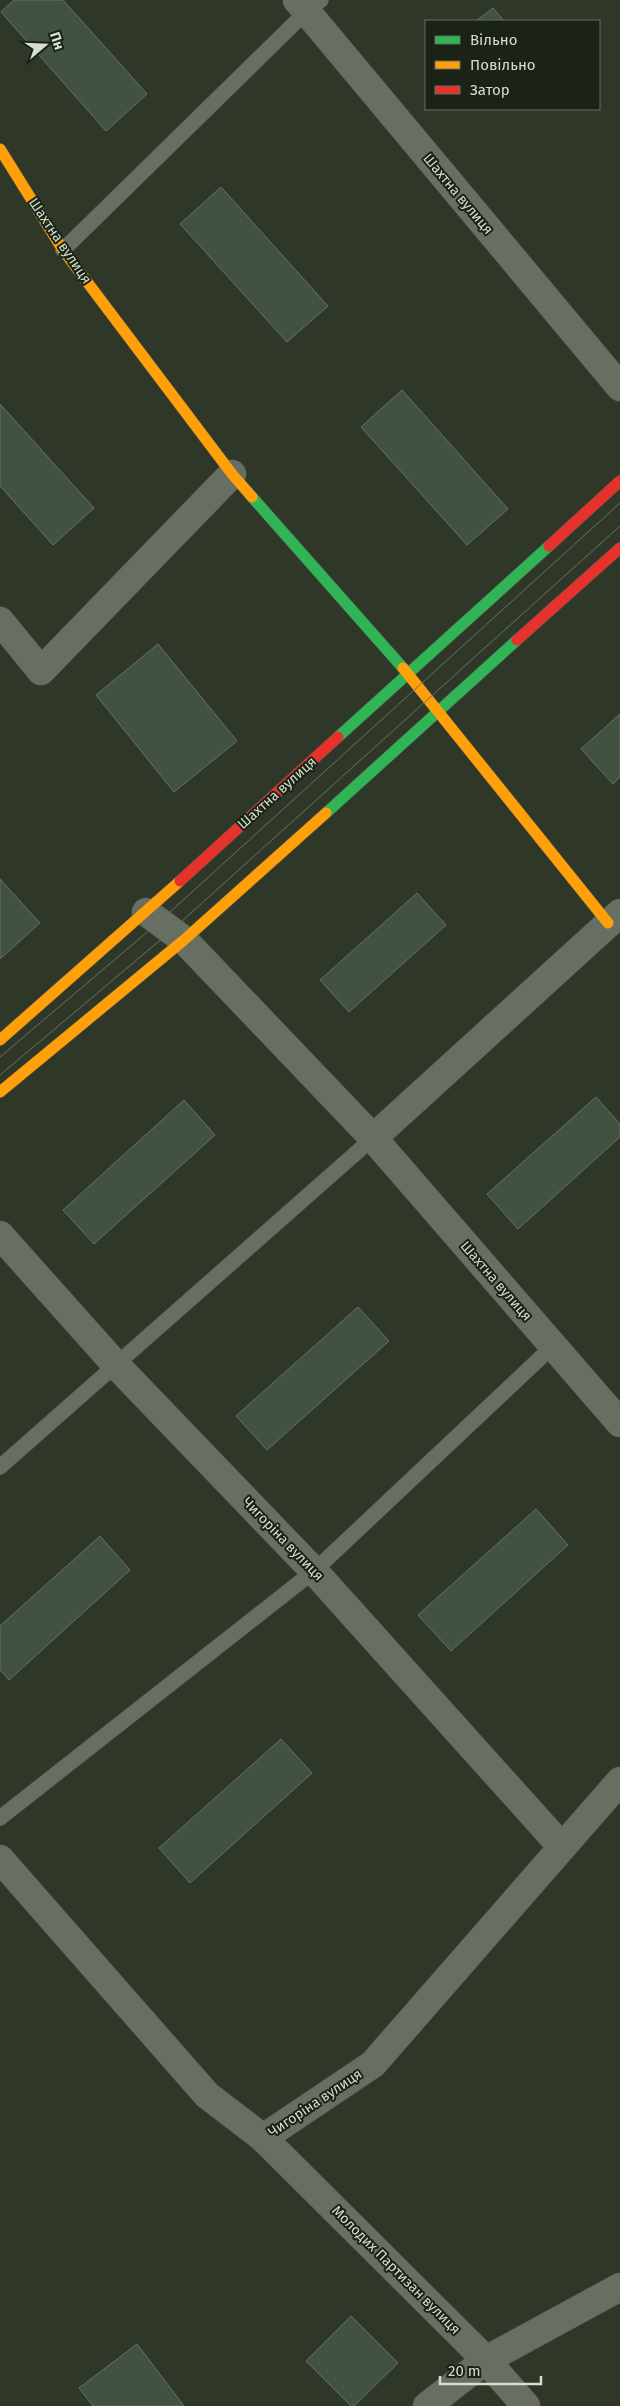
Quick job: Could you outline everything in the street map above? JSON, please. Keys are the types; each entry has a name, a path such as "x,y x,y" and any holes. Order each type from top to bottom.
{"main road":[{"name":"Шахтна вулиця","path":"0,149 63,250 232,474 408,673 439,713 614,918"},
{"name":"Шахтна вулиця","path":"0,1040 146,912 620,480"},
{"path":"0,1092 184,940 439,713 620,548"}],"street":[{"name":"Шахтна вулиця","path":"308,4 620,387"},
{"path":"0,621 41,671 232,474"},
{"name":"Шахтна вулиця","path":"146,912 184,940 373,1138 620,1423"},
{"name":"Шахтна вулиця","path":"373,1138 614,918"},
{"name":"Чигоріна вулиця","path":"0,1236 116,1365 314,1571 562,1847"},
{"name":"Чигоріна вулиця","path":"0,1859 207,2095 263,2138 372,2064 620,1781"},
{"name":"Молодих Партизан вулиця","path":"263,2138 486,2360 526,2406"},
{"path":"427,2406 486,2360 620,2287"}],"lane":[{"path":"63,250 308,4"},
{"path":"0,1467 373,1138"},
{"path":"0,1818 314,1571 554,1346"}],"building":[{"path":"14,0 63,0 147,94 106,131 1,12"},
{"path":"493,8 503,20 477,20"},
{"path":"221,187 328,306 287,342 180,224"},
{"path":"402,390 508,509 467,545 361,427"},
{"path":"0,404 94,508 53,545 0,486"},
{"path":"158,644 237,741 174,792 96,695"},
{"path":"620,714 620,777 613,784 581,749"},
{"path":"0,879 40,923 0,959"},
{"path":"417,893 446,925 349,1012 320,980"},
{"path":"596,1097 620,1124 620,1137 518,1229 487,1194"},
{"path":"184,1100 215,1135 94,1244 63,1210"},
{"path":"358,1307 389,1341 267,1450 236,1416"},
{"path":"536,1509 568,1545 451,1651 418,1615"},
{"path":"100,1536 130,1570 9,1680 0,1670 0,1626"},
{"path":"281,1739 312,1773 190,1883 159,1848"},
{"path":"351,2316 398,2363 354,2406 351,2406 306,2361"},
{"path":"137,2344 184,2406 93,2406 79,2388"}],"tram line":[{"path":"0,1057 159,922 620,503"},
{"path":"0,1075 171,931 620,526"}],"traffic: fast":[{"path":"252,497 403,668"},
{"path":"338,737 549,546"},
{"path":"326,813 517,640"}],"traffic: slow":[{"path":"0,149 63,250 232,474 252,497"},
{"path":"403,668 608,923"},
{"path":"0,1092 184,940 326,813"},
{"path":"0,1040 180,881"}],"traffic: jam":[{"path":"549,546 620,481"},
{"path":"517,640 620,548"},
{"path":"180,881 338,737"}]}
